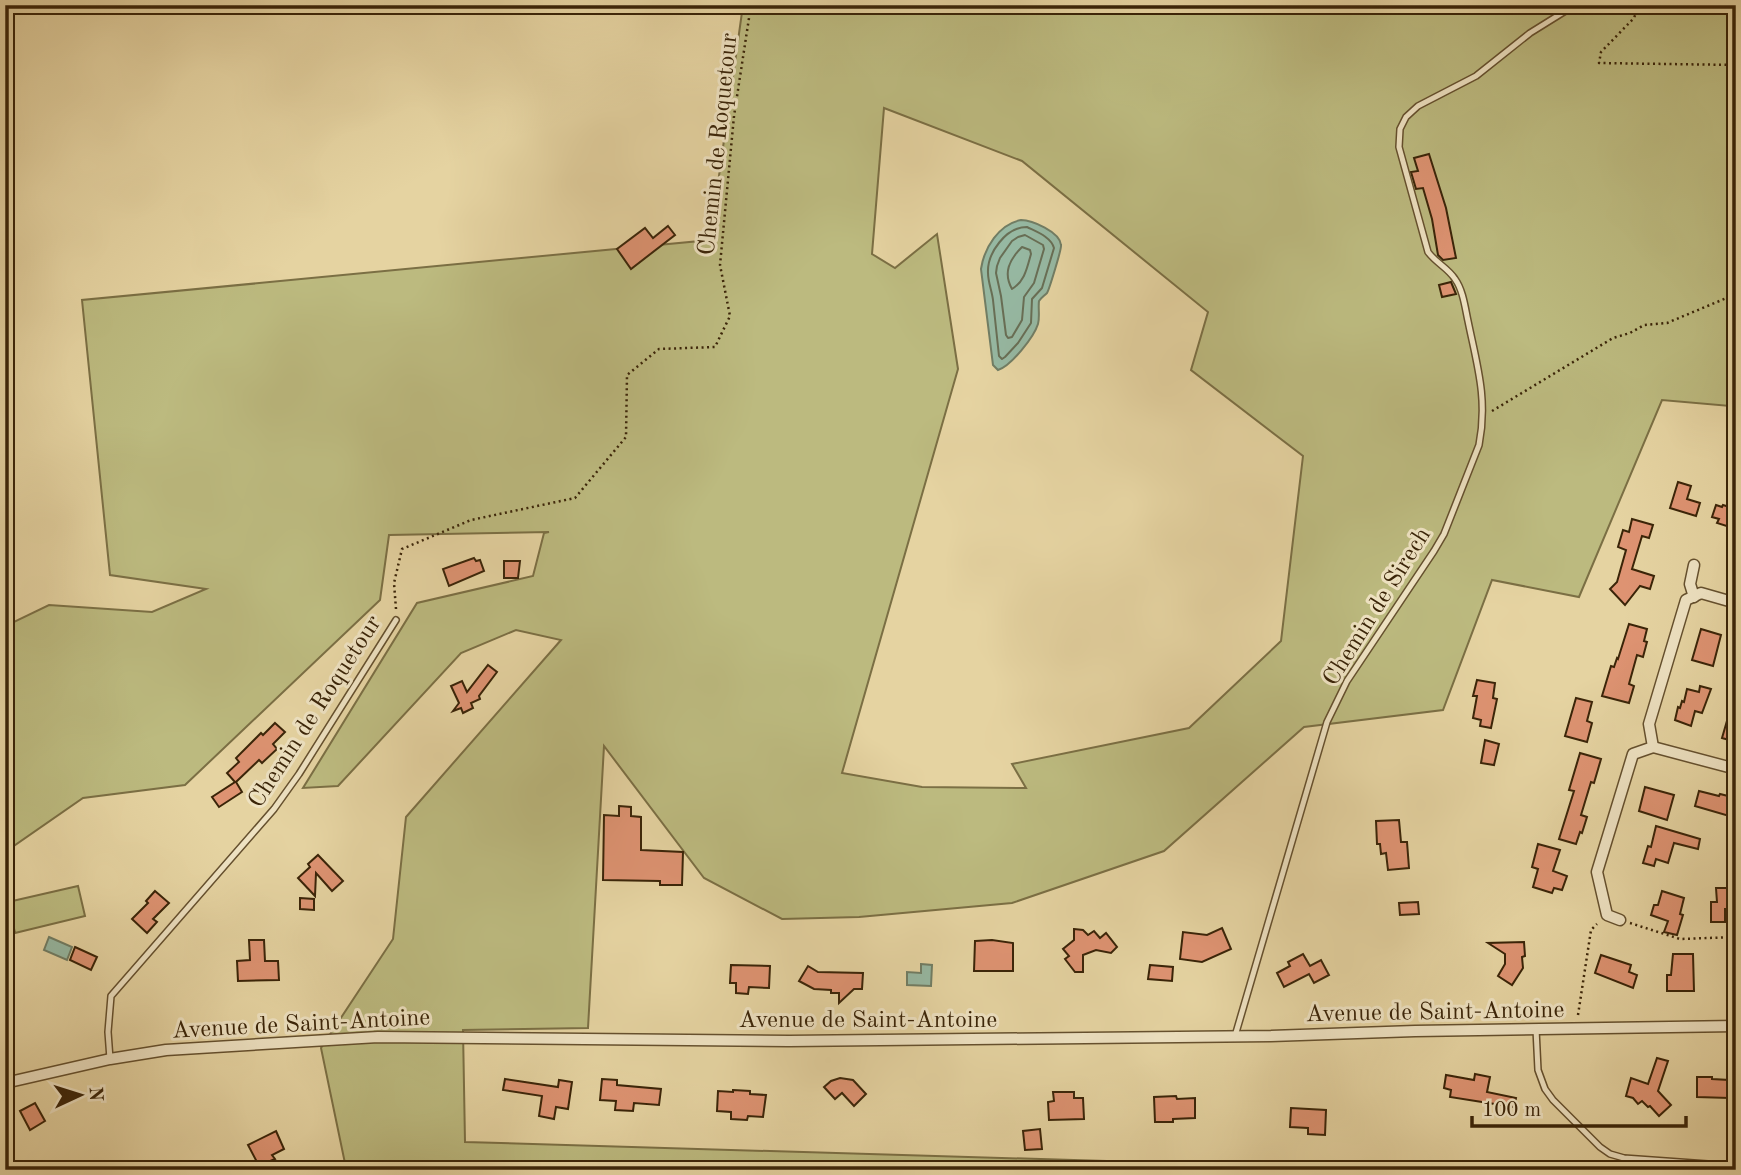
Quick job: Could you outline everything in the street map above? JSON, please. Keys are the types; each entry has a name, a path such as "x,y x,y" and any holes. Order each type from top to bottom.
{"street":[{"path":"1653,747 1649,723 1690,598 1694,565"},
{"path":"1690,598 1701,593 1736,603"},
{"path":"1620,920 1607,915 1597,872 1633,754 1653,747 1736,769"},
{"name":"Avenue de Saint-Antoine","path":"5,1083 110,1059 166,1050 377,1037 789,1041 1736,1026"}],"lane":[{"name":"Chemin de Sirech","path":"1235,1036 1327,722 1347,681 1444,534 1479,445 1483,416 1478,369 1461,294 1457,280 1428,252 1399,148 1400,130 1406,117 1418,106 1476,76 1530,33 1575,5"},
{"name":"Chemin de Roquetour","path":"110,1059 108,1032 111,996 274,808 299,774 396,620"},
{"path":"1536,1029 1538,1070 1545,1089 1600,1147 1610,1154 1624,1158 1736,1166"}],"path":[{"name":"Chemin de Roquetour","path":"396,620 394,583 402,549 471,520 575,498 626,438 627,375 659,349 715,347 730,316 720,265 734,116 751,5"},
{"path":"1639,5 1634,18 1601,52 1599,63 1736,65"},
{"path":"1483,416 1613,338 1644,325 1667,323 1736,294"},
{"path":"1576,1029 1591,930 1607,915"},
{"path":"1620,920 1680,939 1736,937"}],"shaded area":[{"path":"743,5 1736,5 1736,393 1730,406 1662,400 1579,597 1492,580 1443,710 1304,727 1164,851 1012,903 859,917 782,919 704,878 604,746 588,1028 463,1030 465,1142 1307,1167 1312,1170 343,1170 346,1168 321,1048 393,939 406,817 561,640 516,630 461,653 338,786 303,788 417,603 533,576 544,533 549,532 389,535 380,600 185,785 83,798 5,852 5,606 12,623 49,605 152,612 206,589 110,575 82,300 710,240","holes":["884,108 1022,161 1208,312 1191,370 1303,456 1281,641 1189,728 1012,764 1026,788 922,787 842,773 958,369 937,234 895,268 872,254"]},
{"path":"78,886 85,916 15,933 8,902"}],"water":[{"path":"1021,220 1051,231 1059,240 1061,248 1047,293 1039,301 1036,330 1015,357 998,370 993,365 981,269 985,253 994,238 1006,226"},
{"path":"49,937 72,947 67,960 44,950"},
{"path":"921,964 932,965 931,986 907,985 907,972 921,973"}],"building":[{"path":"1429,154 1446,208 1456,258 1443,260 1438,255 1423,188 1416,189 1411,172 1418,171 1414,158"},
{"path":"668,226 675,235 631,269 617,249 645,228 653,238"},
{"path":"1451,282 1456,294 1442,297 1439,285"},
{"path":"1678,482 1691,486 1687,499 1700,503 1696,516 1670,508"},
{"path":"1716,505 1736,509 1733,528 1717,523 1719,519 1712,517"},
{"path":"1632,519 1653,525 1649,538 1642,536 1632,569 1654,576 1650,589 1640,586 1625,605 1610,589 1617,582 1626,550 1618,547 1623,530 1629,532"},
{"path":"474,558 476,561 480,560 484,571 449,586 443,569"},
{"path":"504,561 520,561 518,578 504,578"},
{"path":"1629,624 1647,629 1644,641 1647,642 1643,657 1637,655 1629,684 1634,686 1629,703 1602,696 1611,666 1614,667 1618,659"},
{"path":"1701,629 1721,635 1713,666 1692,660"},
{"path":"488,665 497,672 479,696 480,699 471,703 473,708 463,713 461,708 453,711 459,703 451,686 462,681 467,692"},
{"path":"1477,680 1495,683 1493,698 1497,699 1491,728 1480,726 1481,720 1473,718 1477,696 1473,696"},
{"path":"1700,686 1711,689 1702,713 1695,711 1691,726 1675,720 1687,689 1699,692"},
{"path":"1576,698 1592,702 1587,721 1592,723 1587,742 1565,736"},
{"path":"1733,700 1736,701 1736,742 1722,738"},
{"path":"275,723 285,732 273,744 277,749 262,763 259,760 236,782 242,792 219,807 212,797 235,782 227,773 239,762 236,758"},
{"path":"1485,740 1499,744 1494,765 1481,763"},
{"path":"1580,753 1601,759 1581,815 1587,817 1576,844 1559,839 1574,791 1569,790"},
{"path":"1645,787 1674,795 1667,820 1639,811"},
{"path":"1699,791 1736,798 1736,818 1695,806"},
{"path":"619,806 631,807 631,816 641,817 641,850 683,852 682,885 660,885 660,881 603,880 604,815 619,816"},
{"path":"1399,820 1401,842 1407,842 1409,868 1388,870 1386,853 1381,854 1380,844 1377,844 1376,821"},
{"path":"1656,826 1700,839 1698,849 1674,843 1668,863 1656,859 1654,866 1643,863 1648,846 1651,847"},
{"path":"1538,844 1560,850 1553,871 1567,876 1562,890 1554,888 1552,893 1533,887 1538,869 1532,867"},
{"path":"318,855 343,881 332,891 316,873 315,896 298,878"},
{"path":"1716,888 1736,888 1736,909 1725,909 1725,922 1711,922 1711,902 1717,902"},
{"path":"155,891 169,903 153,919 157,922 147,933 132,919 148,903 146,901"},
{"path":"1662,891 1684,898 1680,914 1683,915 1677,935 1664,932 1668,921 1651,915 1654,905 1658,905"},
{"path":"300,898 314,899 314,910 300,909"},
{"path":"1418,902 1419,914 1400,915 1399,903"},
{"path":"1222,928 1231,949 1202,962 1180,959 1183,932 1207,935"},
{"path":"1074,929 1083,930 1088,935 1094,931 1100,938 1106,933 1117,947 1111,953 1096,950 1083,955 1083,972 1075,972 1065,959 1069,956 1063,949 1074,940"},
{"path":"249,940 264,940 265,961 278,961 279,980 238,981 237,961 250,960"},
{"path":"975,941 1013,943 1013,971 974,971"},
{"path":"1524,942 1523,968 1512,985 1498,976 1505,964 1505,954 1488,943"},
{"path":"75,947 97,957 91,970 70,960"},
{"path":"1303,954 1310,966 1321,960 1329,975 1314,983 1309,974 1284,987 1277,973 1290,966 1288,962"},
{"path":"1673,954 1693,954 1694,991 1667,991 1667,975 1671,975"},
{"path":"1601,955 1631,965 1629,972 1637,975 1633,988 1595,973"},
{"path":"731,965 770,966 769,988 749,987 748,994 736,993 736,983 730,983"},
{"path":"1150,965 1173,967 1172,981 1148,979"},
{"path":"808,966 818,972 863,973 862,989 854,989 839,1003 839,993 814,989 799,981"},
{"path":"1657,1058 1668,1061 1658,1091 1671,1105 1659,1116 1642,1101 1638,1104 1633,1098 1626,1096 1631,1078 1648,1084"},
{"path":"1475,1074 1490,1077 1487,1092 1516,1098 1514,1107 1450,1097 1451,1090 1444,1088 1446,1075 1474,1080"},
{"path":"1697,1077 1729,1080 1729,1098 1697,1097"},
{"path":"840,1078 853,1080 866,1094 854,1106 842,1093 835,1099 824,1087"},
{"path":"505,1079 558,1087 559,1080 572,1082 568,1109 556,1107 554,1119 539,1116 542,1096 503,1090"},
{"path":"602,1079 617,1080 617,1085 661,1089 659,1105 634,1103 633,1111 615,1110 616,1101 600,1100"},
{"path":"733,1090 766,1095 763,1117 731,1119 731,1112 717,1111 718,1091"},
{"path":"1053,1092 1074,1092 1074,1098 1083,1098 1084,1119 1049,1120 1048,1102 1054,1101"},
{"path":"1176,1096 1177,1099 1195,1098 1195,1118 1155,1122 1154,1097"},
{"path":"35,1103 45,1121 30,1130 20,1111"},
{"path":"1291,1108 1326,1110 1325,1135 1308,1134 1308,1128 1290,1127"},
{"path":"1040,1129 1042,1149 1025,1150 1023,1131"},
{"path":"276,1131 284,1149 272,1155 275,1159 270,1161 274,1170 247,1170 257,1162 248,1145"}]}
